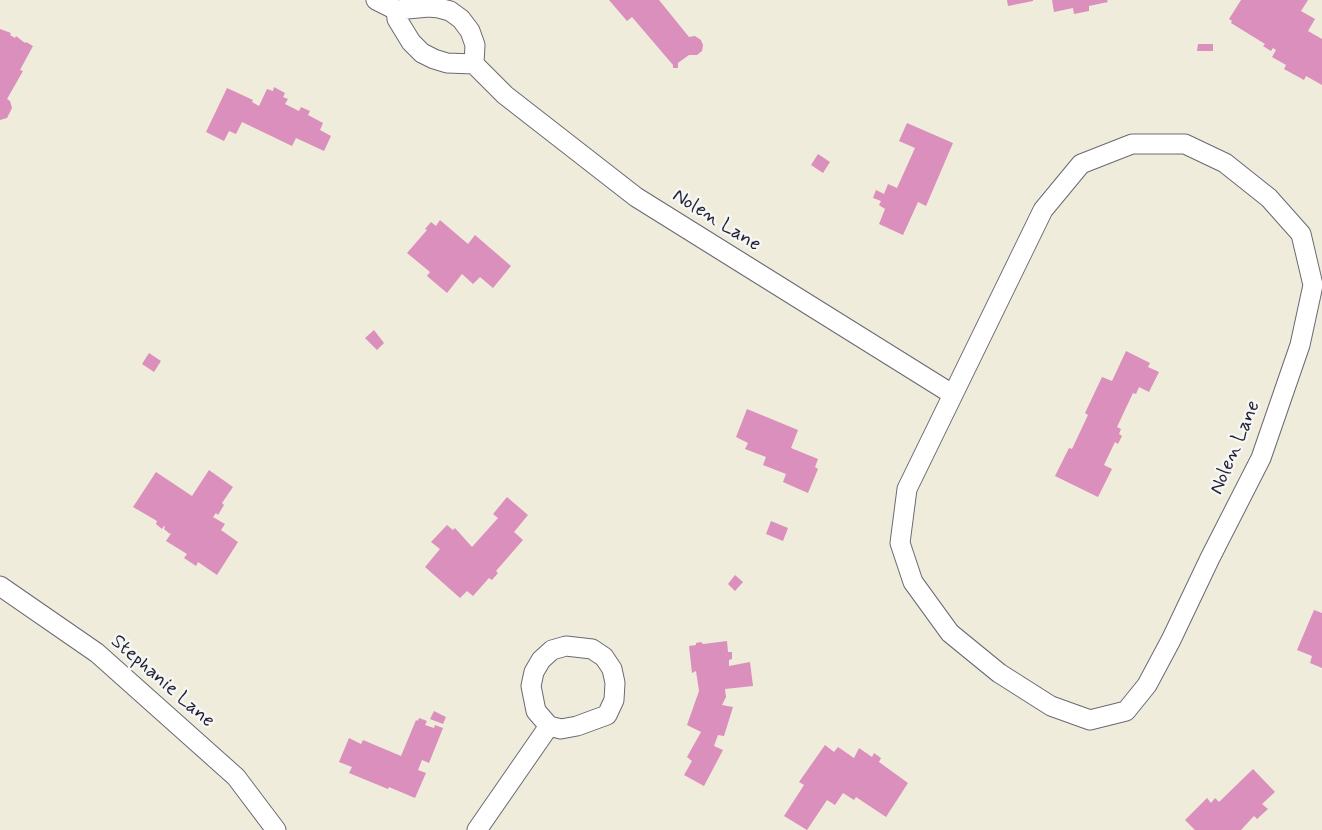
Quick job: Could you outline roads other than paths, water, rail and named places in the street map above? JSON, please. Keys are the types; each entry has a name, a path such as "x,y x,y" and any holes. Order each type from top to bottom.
{"street":[{"path":"376,0 396,10 429,7 450,11 461,19 470,31 475,45 474,64 447,63 422,53 411,42 397,19 396,10"},
{"name":"Nolen Lane","path":"474,64 505,95 636,197 952,394"},
{"name":"Nolen Lane","path":"1132,144 1185,144 1225,164 1269,198 1301,234 1313,285 1300,345 1260,458 1147,685 1126,711 1090,720 1051,706 999,673 950,632 913,582 900,543 907,489 952,394 1043,210 1082,164 1132,144"},
{"name":"Stephanie Lane","path":"0,586 97,653 236,777 276,830"},
{"path":"566,646 592,649 604,657 612,669 615,683 614,700 608,715 577,726 561,729 549,726 536,711 532,686 534,672 542,660 552,650 566,646"},
{"path":"477,830 549,726"}]}
